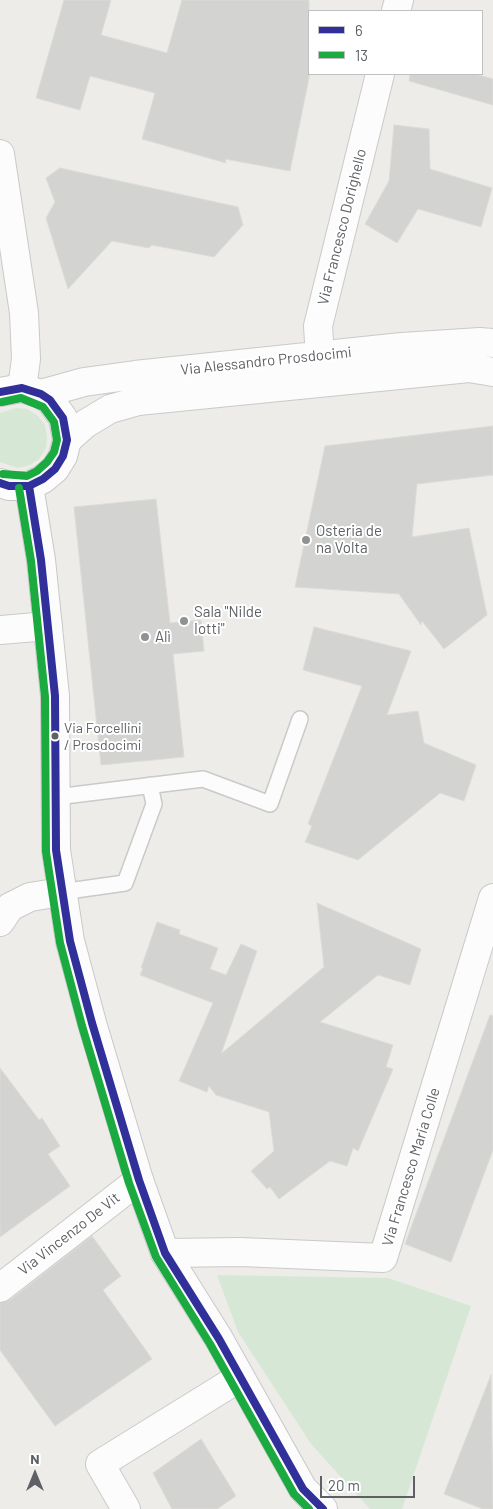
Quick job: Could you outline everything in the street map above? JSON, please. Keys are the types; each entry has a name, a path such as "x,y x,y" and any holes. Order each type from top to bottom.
{"street":[{"name":"Via Francesco Dorighello","path":"322,382 318,326 380,75"},
{"path":"0,483 9,486 29,486 43,479 55,469 63,456 67,440 63,418 50,400 21,391 26,359 24,313 1,167"},
{"name":"Via Alessandro Prosdocimi","path":"21,391 92,380 402,347 480,342 493,343"},
{"name":"Via Alessandro Prosdocimi","path":"67,440 85,424 110,409 138,401 469,368 493,372"},
{"path":"29,486 48,626 55,696 56,850 70,942 92,1023 138,1180 165,1253 218,1340 303,1489 323,1509"},
{"path":"0,630 48,626"},
{"path":"0,922 10,907 30,897 62,892"},
{"name":"Via Francesco Maria Colle","path":"165,1253 241,1252 383,1258 493,898"},
{"name":"Via Vincenzo De Vit","path":"0,1288 138,1180"},
{"path":"126,1509 100,1464 239,1378"}],"lane":[{"path":"56,797 203,778 270,804 300,718"},
{"path":"62,892 125,883 154,804 150,785"}],"green space":[{"path":"16,408 27,409 38,416 45,425 47,437 46,448 39,459 30,465 18,468 0,462 0,413"},
{"path":"217,1275 388,1278 471,1306 402,1509 370,1509 311,1444 238,1332"}],"building":[{"path":"64,0 111,0 101,35 167,53 182,0 309,0 309,78 290,171 225,159 226,163 142,139 155,93 90,76 80,110 36,98"},
{"path":"410,75 479,75 493,79 493,105 409,81"},
{"path":"394,125 429,129 430,169 492,188 481,227 418,209 397,243 365,224 389,181"},
{"path":"60,168 238,207 243,225 214,257 152,245 149,248 112,241 68,289 46,218 55,202 46,178"},
{"path":"493,426 493,475 417,484 412,537 469,528 487,615 444,649 422,621 421,625 399,594 295,587 325,446"},
{"name":"Alì","path":"156,499 170,623 201,620 204,651 173,654 184,757 101,765 74,507"},
{"path":"314,627 411,651 387,715 418,711 424,743 476,765 464,801 440,793 358,860 305,842 312,826 308,824 362,686 303,670"},
{"path":"317,903 421,949 410,985 378,975 320,1022 393,1045 386,1067 393,1069 358,1151 353,1148 347,1166 330,1161 279,1199 270,1187 267,1189 251,1171 274,1151 269,1112 216,1095 209,1086 207,1092 179,1081 213,1003 140,975 157,922 180,930 179,934 218,948 210,969 226,975 241,944 257,951 221,1054 324,967"},
{"path":"490,1015 493,1016 493,1150 451,1262 405,1244"},
{"path":"0,1068 39,1120 42,1118 60,1146 48,1154 70,1186 0,1237"},
{"path":"92,1236 121,1276 103,1290 152,1359 55,1426 0,1350 0,1303 10,1300"},
{"path":"491,1375 493,1509 483,1509 444,1494"},
{"path":"201,1439 236,1496 217,1509 172,1509 153,1473"}],"transit line":[{"name":"6","path":"0,392 22,388 41,394 50,400 63,418 67,440 63,456 55,469 43,479 29,486 9,486 0,483"},
{"name":"13","path":"2,402 21,398 43,407 54,422 57,440 54,452 37,471 27,476 3,474"},
{"name":"6","path":"29,486 41,560 55,696 56,850 70,941 92,1023 139,1180 165,1253 219,1339 303,1489 323,1509"},
{"name":"13","path":"19,488 31,561 45,697 46,852 60,943 82,1026 129,1183 156,1257 210,1344 294,1494 309,1509"}],"place":[{"name":"Osteria de na Volta","path":"306,540"},
{"name":"Sala \"Nilde Iotti\"","path":"184,621"},
{"name":"Alì","path":"145,637"},
{"name":"Via Forcellini / Prosdocimi","path":"55,736"}]}
